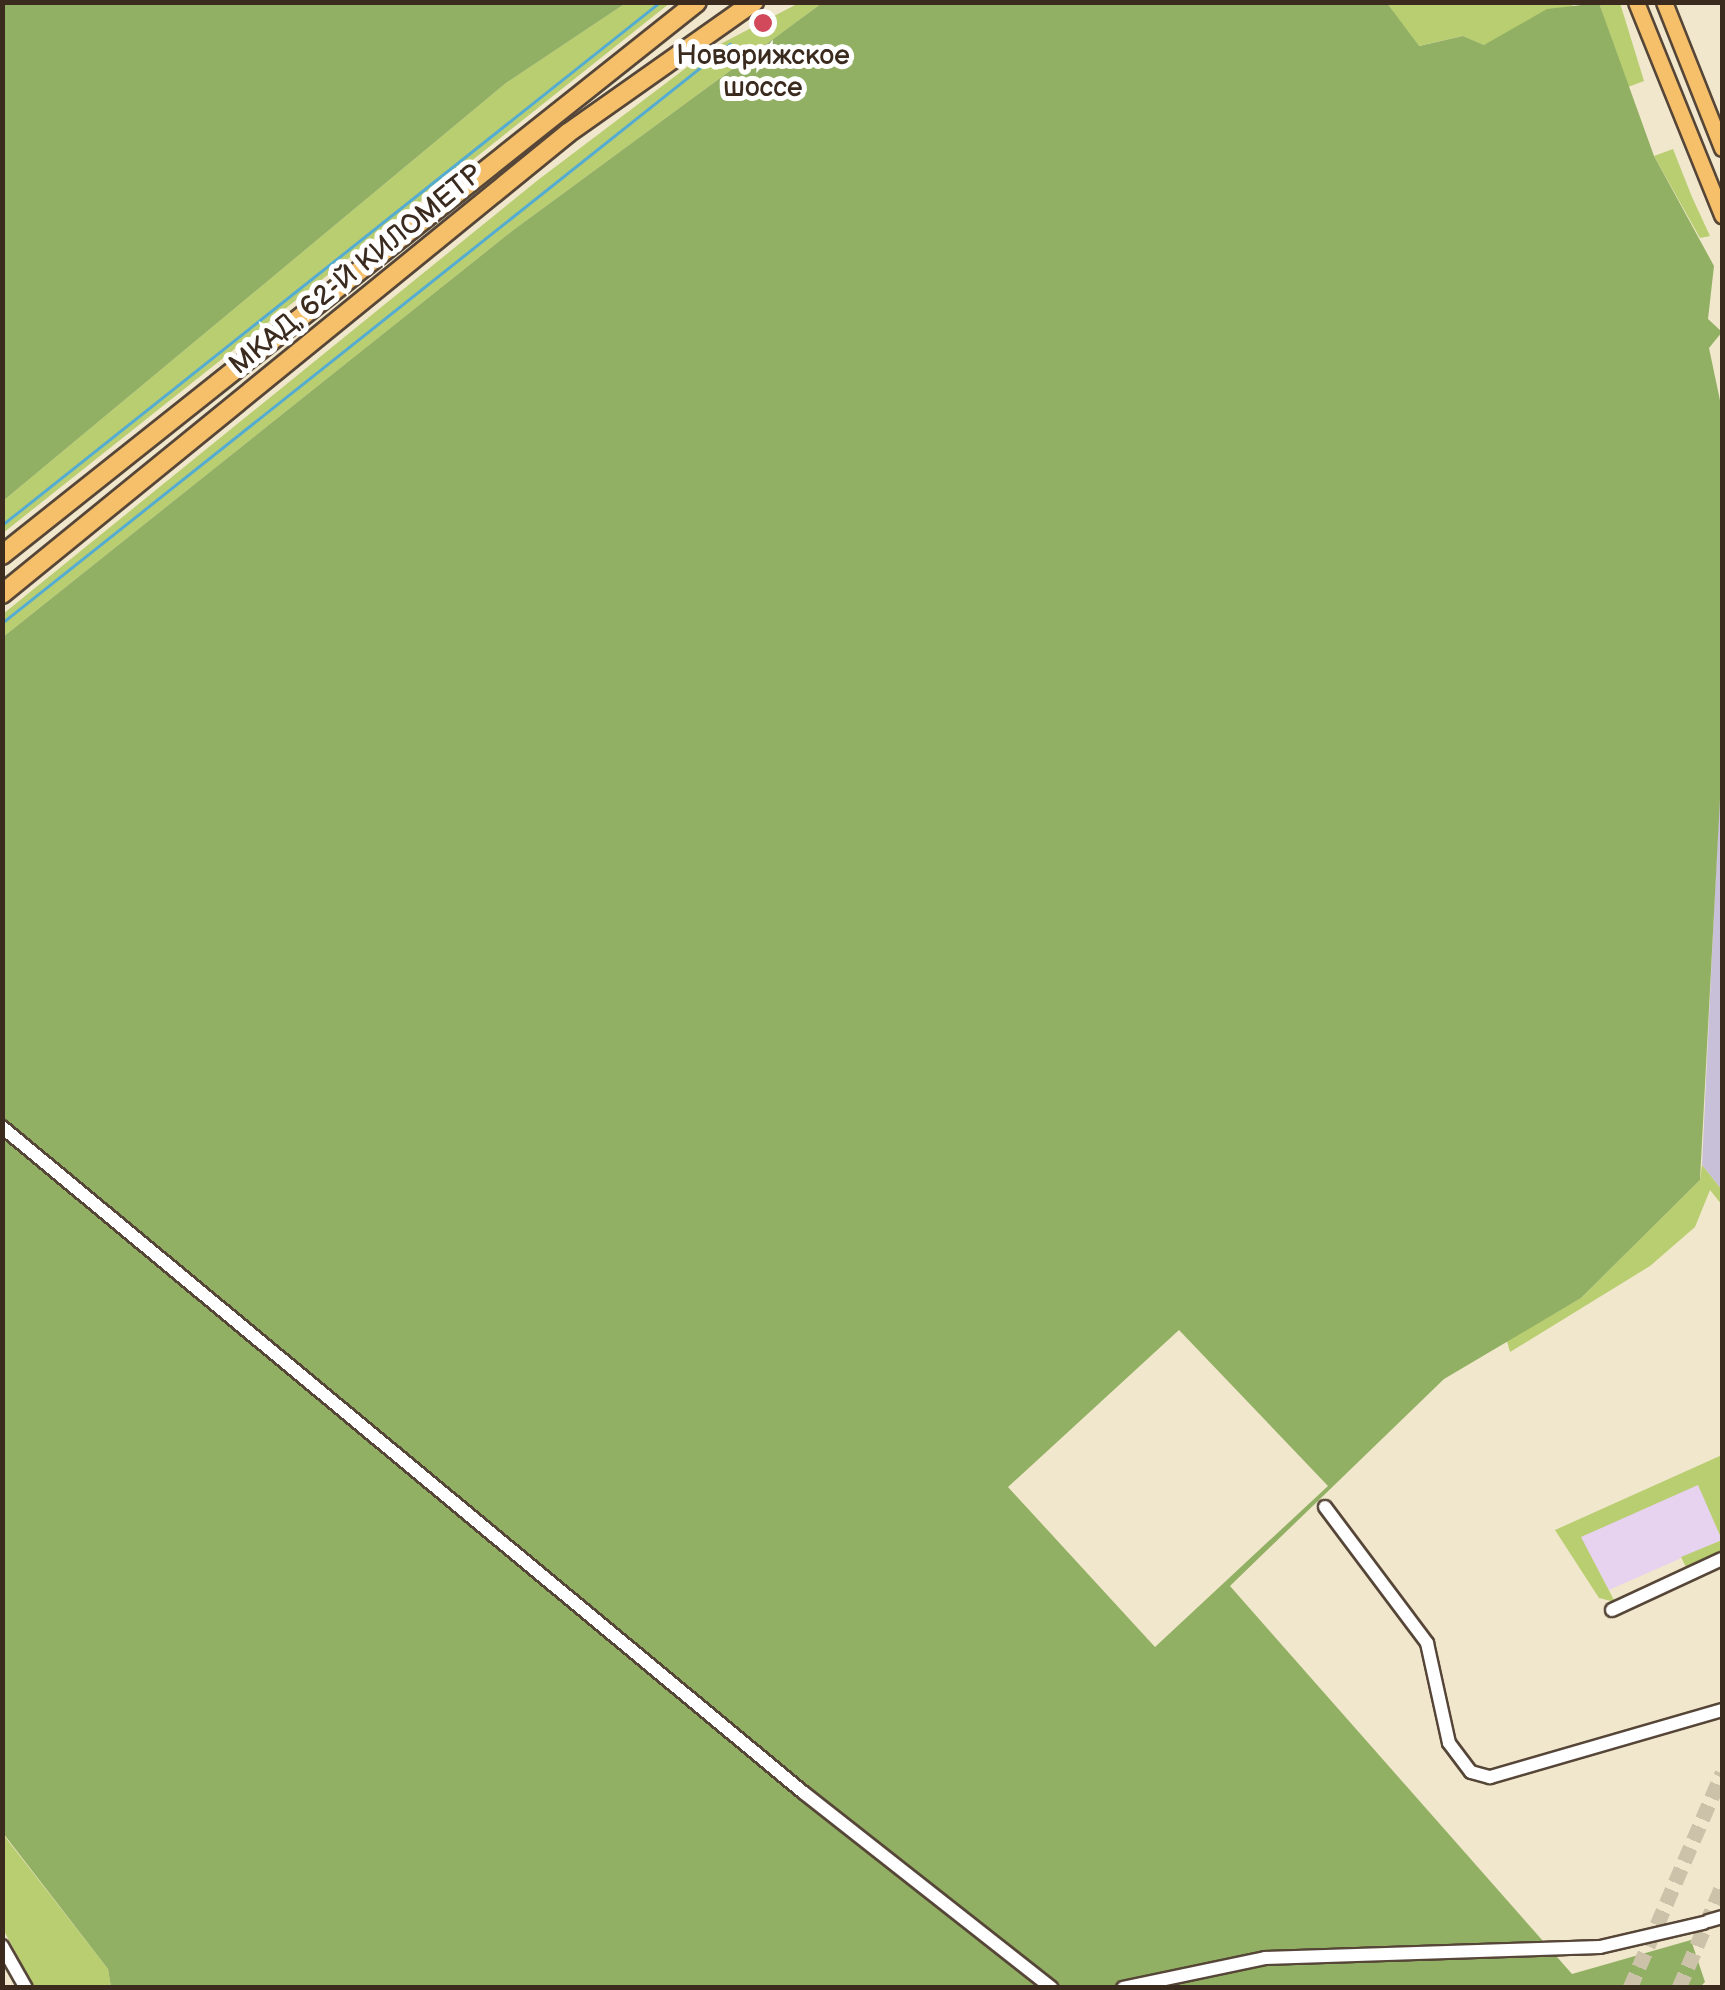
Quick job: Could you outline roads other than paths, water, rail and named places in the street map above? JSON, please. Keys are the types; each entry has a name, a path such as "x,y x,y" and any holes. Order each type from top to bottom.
{"highway":[{"name":"МКАД, 62-Й КИЛОМЕТР","path":"2,555 697,2"},
{"name":"МКАД, 62-Й КИЛОМЕТР","path":"2,594 568,134 754,2"}],"main road":[{"path":"1636,2 1722,214"},
{"path":"1666,5 1722,148"}],"street":[{"path":"2,1127 804,1794 1052,1988"},
{"path":"1325,1508 1428,1643 1449,1743 1471,1772 1490,1778 1722,1710"},
{"path":"1612,1610 1722,1559"},
{"path":"1123,1988 1265,1958 1600,1946 1722,1916"},
{"path":"2,1946 26,1988"}],"waterway":[{"path":"2,525 660,2"},
{"path":"2,623 730,44"}],"tunnel":[{"path":"1630,1988 1722,1773"},
{"path":"1679,1988 1722,1886"}],"place":[{"name":"Новорижское шоссе","path":"763,23"}]}
